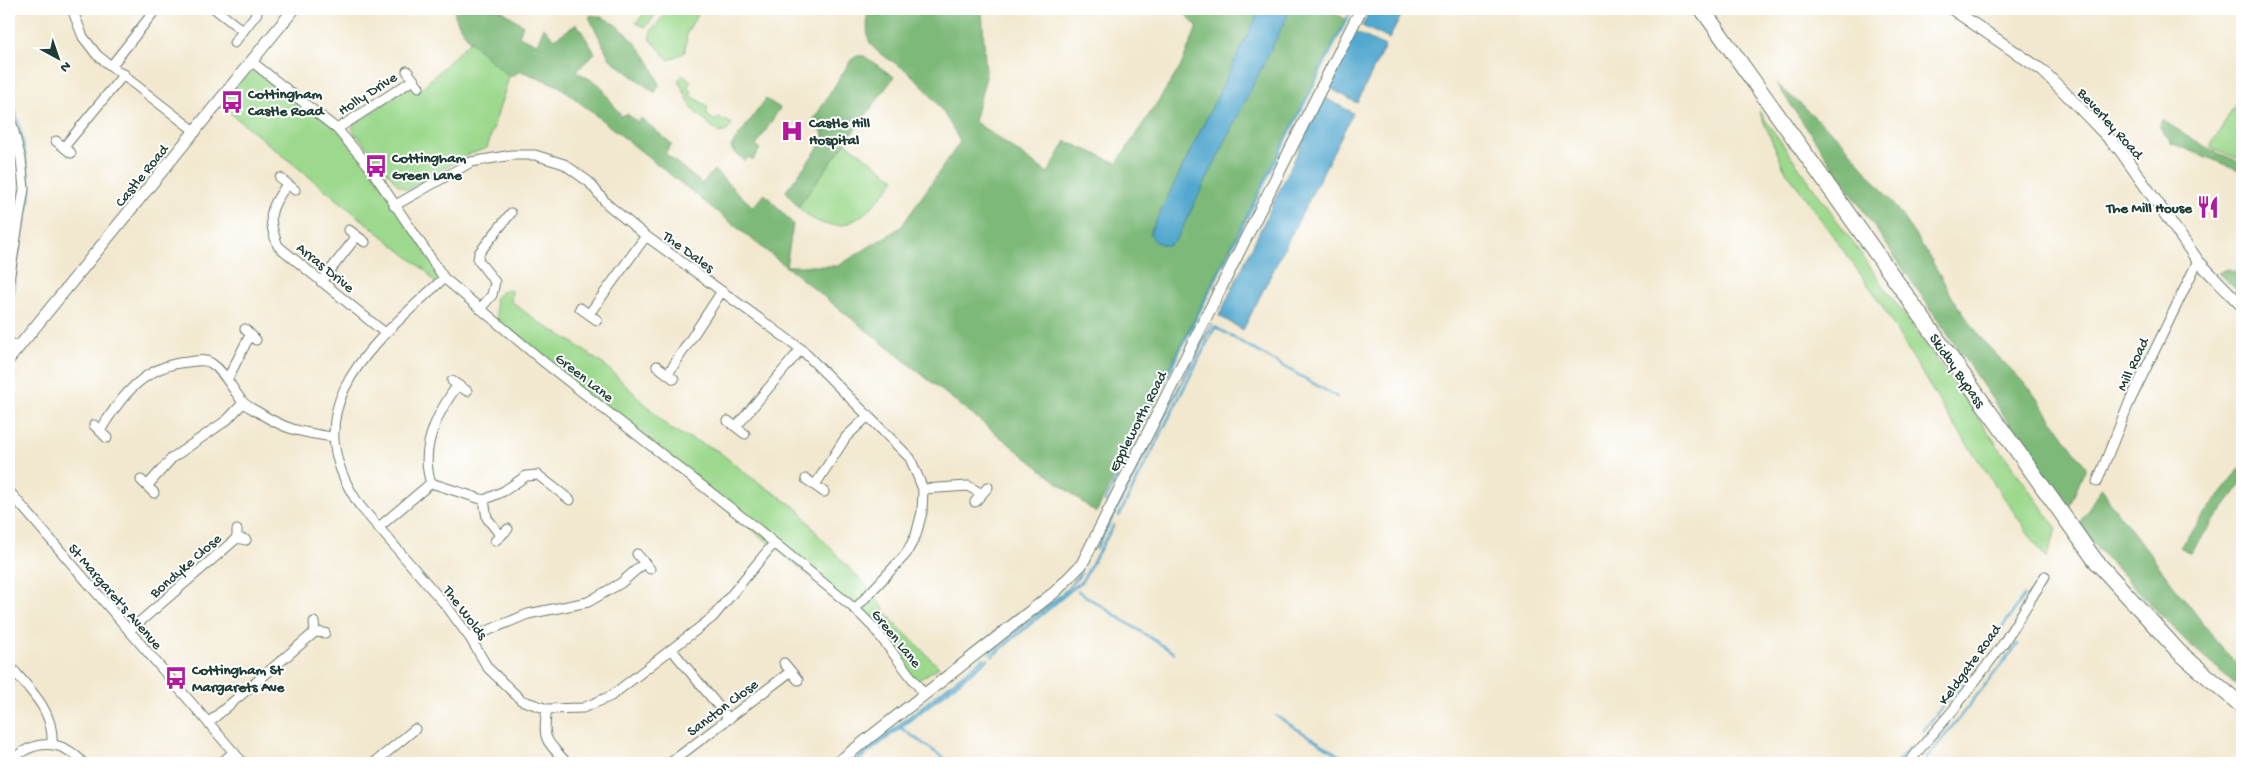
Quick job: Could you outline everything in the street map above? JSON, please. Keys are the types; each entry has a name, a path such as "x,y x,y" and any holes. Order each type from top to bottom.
{"highway":[{"name":"Skidby Bypass","path":"1702,9 2095,560 2179,652 2242,706"}],"street":[{"path":"72,9 83,37 90,47 196,132"},
{"path":"112,65 156,9"},
{"path":"214,9 243,31"},
{"name":"Castle Road","path":"9,359 13,345 196,132 294,9"},
{"name":"Eppleworth Road","path":"837,763 1056,591 1082,564 1361,9"},
{"name":"Beverley Road","path":"1952,9 2043,71 2074,102 2120,150 2198,261 2242,306"},
{"path":"234,43 257,13"},
{"name":"Green Lane","path":"251,61 336,129 369,166 444,278 480,309 855,609 873,627 924,694"},
{"name":"Holly Drive","path":"336,129 416,83 407,71"},
{"path":"56,141 67,150 124,74"},
{"path":"9,113 21,158 24,189 9,280"},
{"name":"The Dales","path":"394,206 471,162 512,155 535,155 564,164 589,182 608,204 646,236 801,349 910,458 923,490 922,512 916,535 906,554 855,609"},
{"name":"Arras Drive","path":"295,190 284,181 272,207 270,226 278,246 385,333"},
{"path":"480,309 492,295 495,282 478,260 479,253 511,213"},
{"path":"321,282 353,233 364,242"},
{"path":"589,314 646,236"},
{"name":"Mill Road","path":"2097,482 2129,402 2198,261"},
{"name":"The Wolds","path":"444,278 385,333 363,359 341,395 335,414 332,437 339,469 348,488 448,608 470,638 488,668 521,700 547,709 583,708 611,696 713,617 774,544"},
{"path":"657,366 671,376 722,291"},
{"path":"580,308 597,320"},
{"path":"227,380 250,334"},
{"path":"736,428 801,349"},
{"path":"108,438 97,428 141,379 171,363 201,361 210,363 227,380 243,403 290,430 332,437"},
{"path":"467,391 454,383 432,428 428,458 428,475 431,482 484,500 504,491 526,476 538,475 567,494"},
{"path":"147,486 172,458 227,420 243,403"},
{"path":"815,485 846,437 869,415"},
{"path":"728,421 745,434"},
{"path":"806,479 824,492"},
{"path":"379,527 431,482"},
{"path":"923,490 968,486 985,491 975,502"},
{"name":"St Margaret's Avenue","path":"9,491 243,763"},
{"path":"484,500 487,518 502,535"},
{"name":"Bondyke Close","path":"129,631 240,536"},
{"path":"470,638 528,614 588,602 647,566 637,554"},
{"name":"Keldgate Road","path":"1908,763 1954,709 2003,644 2045,576"},
{"path":"208,723 318,629"},
{"path":"672,650 729,719"},
{"path":"784,663 798,680"},
{"path":"9,665 46,709 53,730 52,743"},
{"name":"Sancton Close","path":"670,763 790,672"},
{"path":"547,709 544,731 546,740 567,763"},
{"path":"374,763 415,729"},
{"path":"9,763 17,755 36,746 52,743 75,754 83,763"},
{"path":"221,763 234,752"}],"green space":[{"path":"454,9 500,9 523,25 519,36 537,44 544,27 554,39 577,24 595,53 576,71 600,85 621,116 627,114 638,122 641,118 672,144 665,153 702,184 714,170 753,207 765,194 793,224 786,266 838,266 901,227 960,142 944,113 923,86 907,71 873,48 868,35 866,9 982,9 986,77 974,121 1048,173 1066,141 1117,163 1180,68 1197,27 1181,9 1326,9 1346,19 1096,513 559,86 521,71 509,77 468,38 456,19"},
{"path":"648,9 660,9 646,27 636,23"},
{"path":"669,9 701,9 687,32 685,52 669,60 650,39 651,31"},
{"path":"591,15 613,23 634,41 643,52 656,75 659,85 655,93 610,59 589,17"},
{"path":"471,40 509,77 487,148 467,155 408,190 398,185 352,129 355,124 408,87 420,90"},
{"path":"857,56 864,56 894,77 798,207 786,191 824,140 821,129 812,122 851,60"},
{"path":"251,61 337,129 369,166 444,278 436,285 427,272 219,104"},
{"path":"683,75 691,81 687,88 692,91 690,95 707,106 707,115 714,120 721,118 732,124 727,131 719,133 693,110 678,80"},
{"path":"1776,83 1841,140 1892,202 1928,254 1955,302 1984,342 2030,389 2086,467 2068,510"},
{"path":"2242,93 2242,160 2210,147"},
{"path":"766,99 780,108 756,146 760,149 753,160 749,157 745,161 732,150 731,146"},
{"path":"1759,111 2057,529 2046,559 1944,410 1876,296 1784,168"},
{"path":"2162,120 2209,149 2242,163 2242,174 2239,170 2171,143 2159,126"},
{"path":"845,142 895,179 864,214 852,222 840,225 827,225 813,219 798,207"},
{"path":"2228,269 2239,272 2242,269 2242,295 2218,273"},
{"path":"504,290 512,291 511,301 538,322 568,339 607,367 672,430 718,451 749,476 798,509 819,536 871,591 893,621 939,667 915,682 873,627 497,324 495,298"},
{"path":"2241,467 2242,483 2190,553 2180,547"},
{"path":"2102,487 2109,501 2225,652 2242,667 2242,690 2185,640 2077,527"}],"water":[{"path":"1260,9 1291,9 1177,239 1168,246 1155,242 1150,233"},
{"path":"1371,9 1405,9 1389,39 1362,26"},
{"path":"1355,32 1385,46 1357,103 1328,87"},
{"path":"1324,97 1353,113 1243,330 1219,316"}],"waterway":[{"path":"1116,477 1352,9"},
{"path":"9,87 23,142 31,192 19,249 12,299"},
{"path":"1096,549 1212,324"},
{"path":"1119,516 1215,327 1337,397"},
{"path":"1105,502 1117,477"},
{"path":"992,656 1082,581 1114,525"},
{"path":"989,653 1067,590 1081,573"},
{"path":"1078,591 1174,653"},
{"path":"1989,647 2024,596"},
{"path":"1923,763 2018,644"},
{"path":"851,763 984,658"},
{"path":"855,763 988,659"},
{"path":"1923,731 1977,663"},
{"path":"1276,716 1352,763"},
{"path":"901,728 951,763"},
{"path":"1897,763 1909,748"}],"place":[{"name":"Cottingham Castle Road","path":"232,102"},
{"name":"Castle Hill Hospital","path":"792,131"},
{"name":"Cottingham Green Lane","path":"376,166"},
{"name":"The Mill House","path":"2208,207"},
{"name":"Cottingham St Margarets Ave","path":"176,678"}]}
